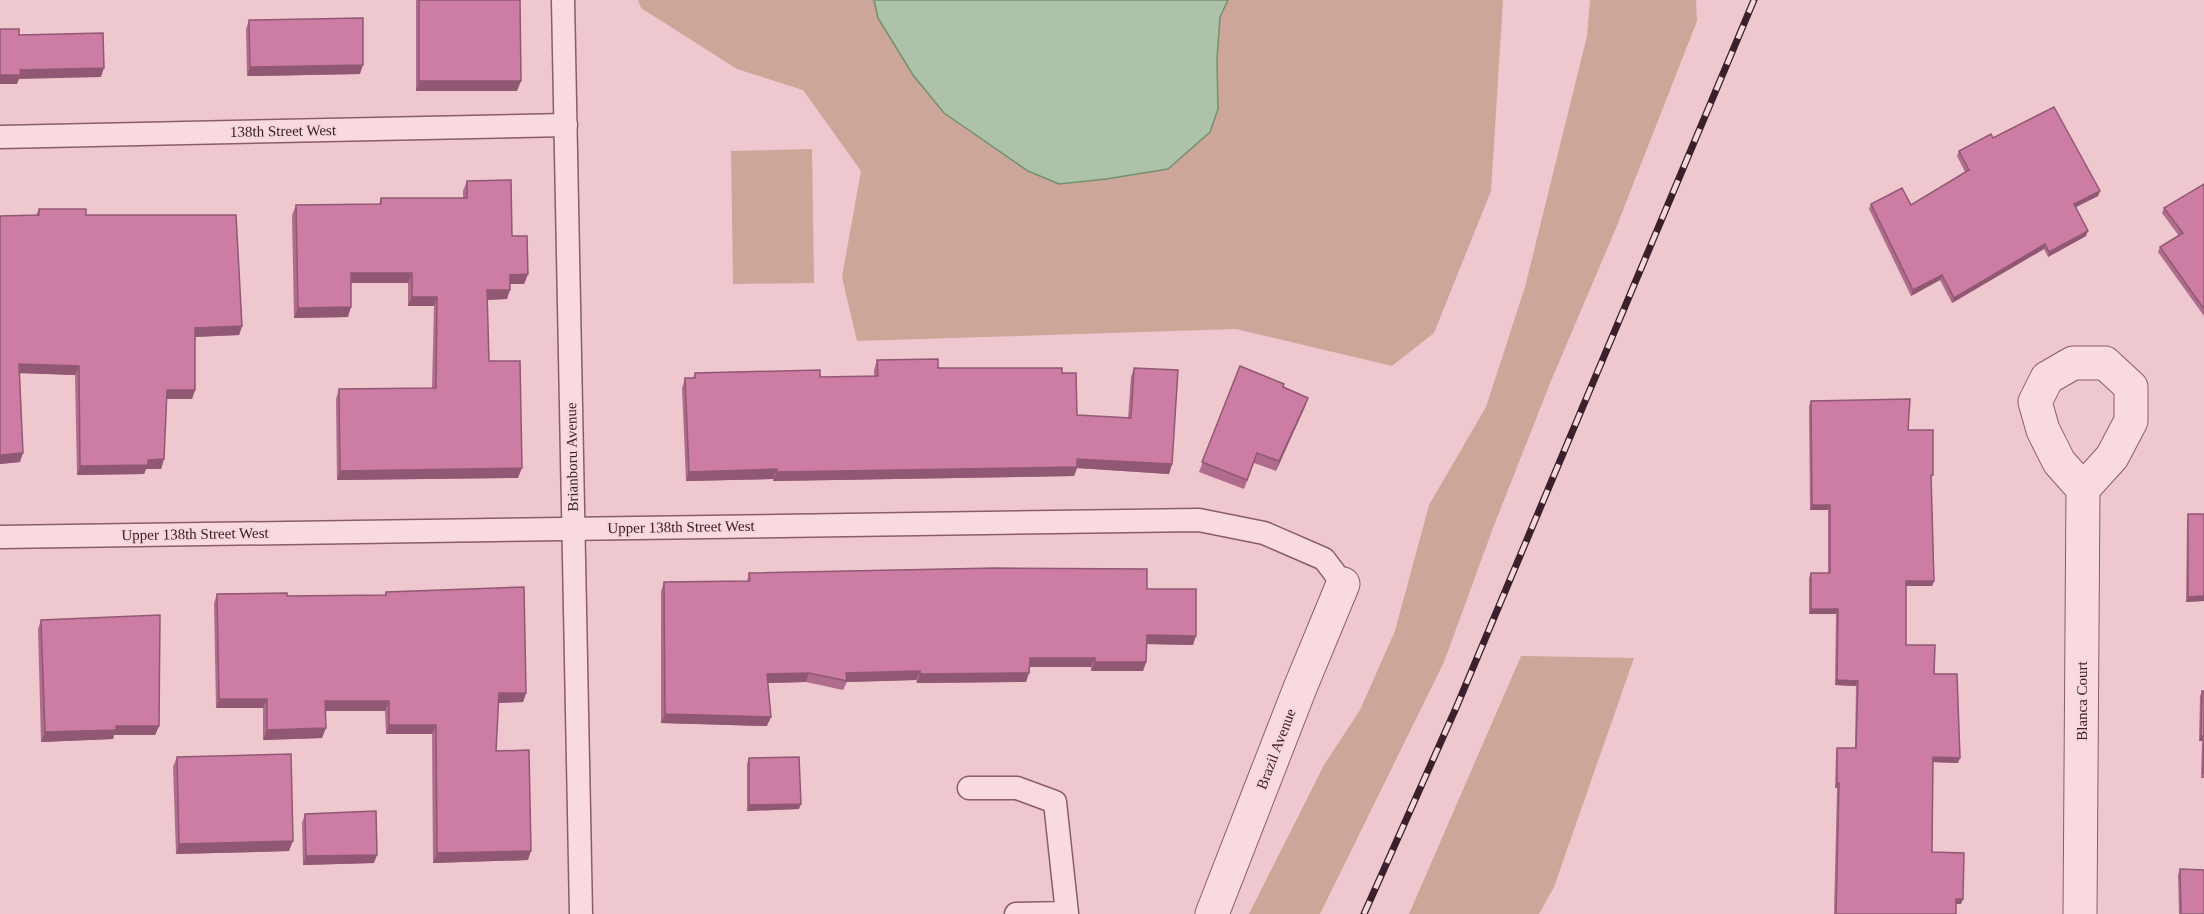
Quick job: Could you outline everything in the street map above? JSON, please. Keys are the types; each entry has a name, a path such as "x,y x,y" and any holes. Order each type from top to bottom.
{"street":[{"name":"Blanca Court","path":"2080,914 2083,489"},
{"name":"Brazil Avenue","path":"1212,914 1343,584"}],"lane":[{"name":"Brianboru Avenue","path":"563,0 581,914"},
{"name":"138th Street West","path":"0,137 566,125"},
{"name":"Upper 138th Street West","path":"0,537 1199,519 1264,533 1324,559 1343,584"},
{"path":"969,788 1017,788 1055,802 1067,913 1016,914"}],"shaded area":[{"path":"638,0 1503,0 1491,191 1434,333 1392,366 1236,329 857,341 842,277 861,171 803,90 737,69 641,8"},
{"path":"874,0 1228,0 1220,17 1217,59 1218,109 1210,132 1168,169 1059,184 1028,171 944,113 913,75 878,18"},
{"path":"1590,0 1696,0 1697,21 1616,228 1551,381 1493,528 1444,662 1320,914 1249,914 1324,765 1360,710 1395,631 1429,505 1486,407 1525,287 1587,36"},
{"path":"812,149 814,283 733,284 731,151"},
{"path":"1521,656 1634,658 1554,887 1539,914 1409,914"}],"building":[{"path":"419,0 520,0 521,81 419,81"},
{"path":"363,18 363,65 250,67 249,20"},
{"path":"0,29 19,29 19,35 103,33 104,68 20,70 21,75 0,75"},
{"path":"2054,107 2100,191 2074,204 2088,231 2049,252 2045,244 1954,298 1942,275 1913,290 1871,204 1902,188 1911,205 1969,170 1959,151 1991,134 1993,138"},
{"path":"511,180 512,236 527,236 528,274 510,275 510,290 487,290 489,361 520,361 522,468 340,471 339,389 436,388 437,297 412,297 412,273 351,273 351,307 298,308 296,205 381,204 381,198 467,198 467,181"},
{"path":"2204,184 2204,309 2160,247 2183,233 2164,208"},
{"path":"39,209 86,209 86,215 236,215 242,326 195,328 195,390 167,390 164,459 148,460 148,465 80,466 79,366 19,364 23,453 0,455 0,216 39,215"},
{"path":"938,359 938,368 1062,368 1062,373 1076,373 1077,415 1131,418 1134,368 1178,370 1172,464 1077,459 1077,467 777,472 777,469 689,472 685,378 695,378 695,373 820,370 820,377 878,376 877,360"},
{"path":"1240,366 1284,384 1283,387 1308,398 1279,461 1257,453 1247,480 1202,462"},
{"path":"1910,399 1908,430 1933,430 1933,475 1931,475 1934,581 1906,581 1906,645 1935,645 1934,674 1957,674 1960,758 1933,757 1932,852 1964,853 1963,899 1956,899 1956,914 1836,914 1839,783 1837,783 1837,748 1856,748 1858,681 1837,680 1838,609 1811,609 1811,573 1830,573 1830,505 1812,505 1811,401"},
{"path":"2188,514 2204,514 2204,596 2188,597"},
{"path":"995,568 1147,569 1147,589 1196,589 1196,636 1147,635 1146,662 1095,662 1095,658 1030,658 1029,673 920,674 920,671 846,673 847,681 809,673 767,674 771,717 665,714 664,582 750,581 749,573"},
{"path":"524,587 526,693 499,693 496,751 529,750 531,851 437,853 436,725 389,725 389,701 325,701 326,728 267,730 267,699 219,699 217,594 386,595 386,592"},
{"path":"160,615 159,726 116,726 116,730 45,732 41,620"},
{"path":"2202,691 2204,691 2204,736 2201,736"},
{"path":"291,754 293,841 179,844 177,757"},
{"path":"799,757 801,804 749,805 749,758"},
{"path":"376,811 377,855 306,856 305,814"},
{"path":"2180,869 2204,870 2204,914 2181,914"}],"railway":[{"path":"1364,914 1456,708 1754,0"}]}
